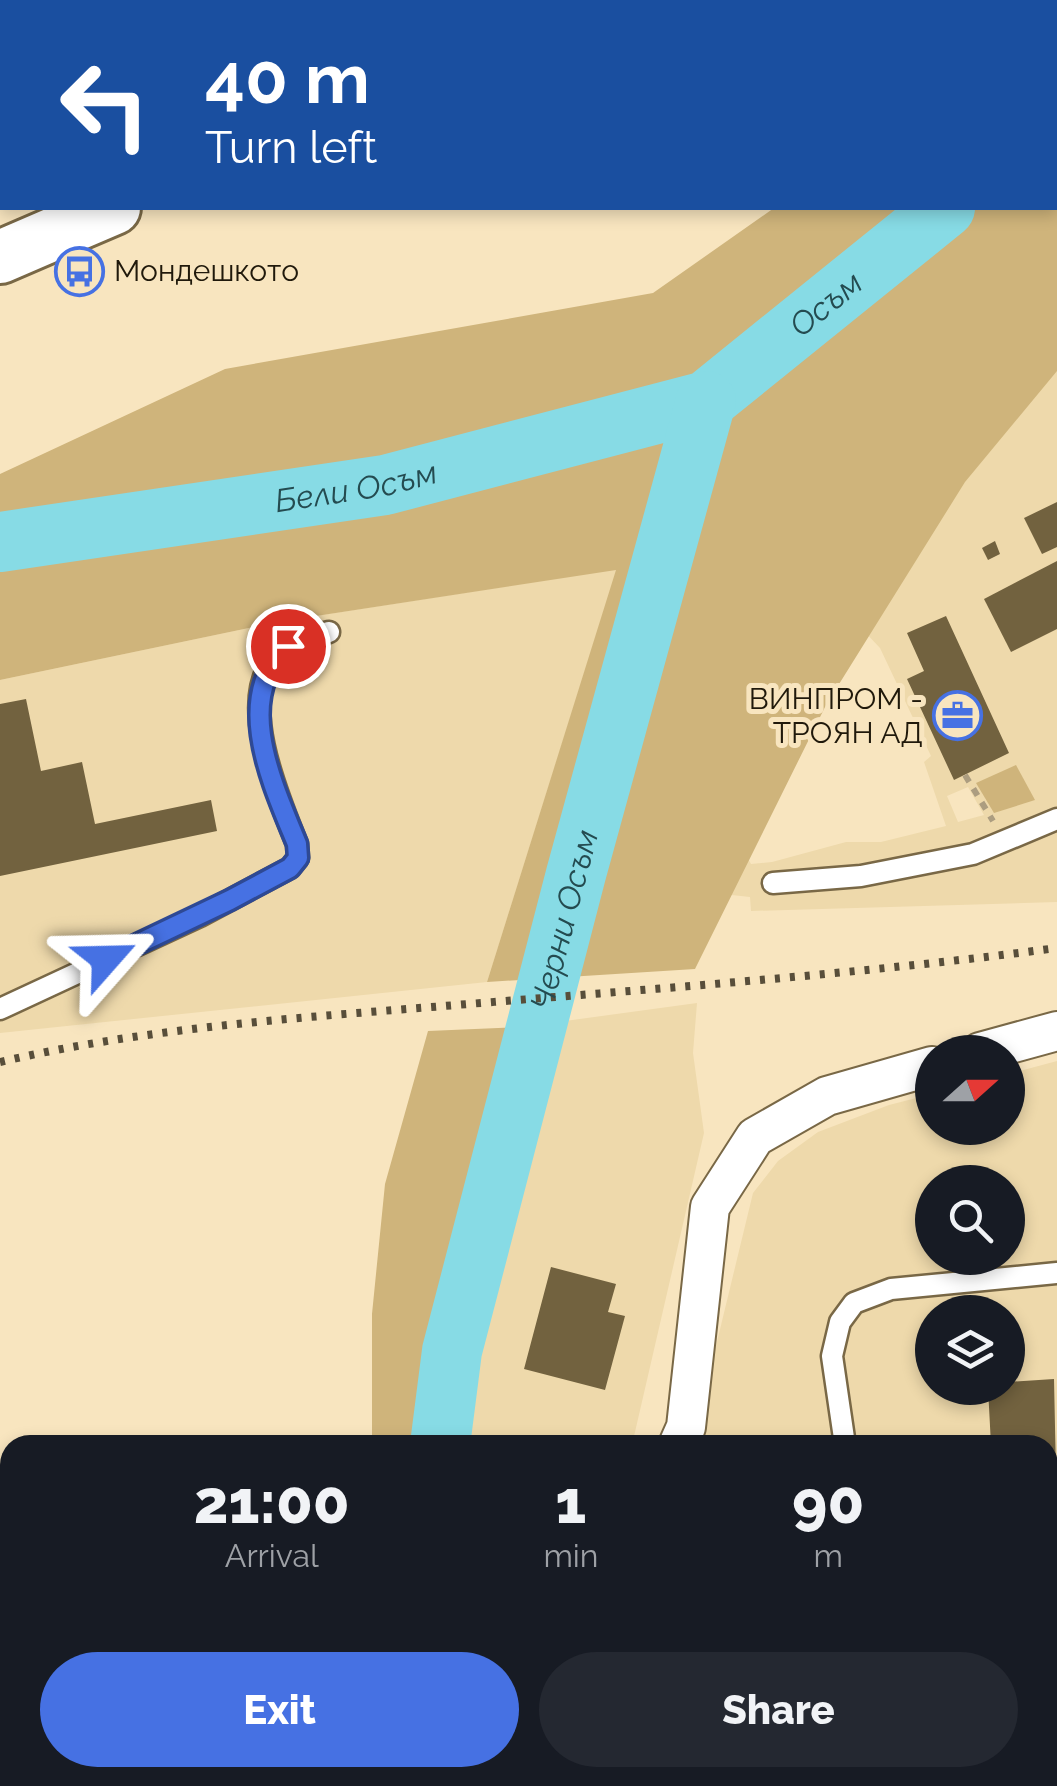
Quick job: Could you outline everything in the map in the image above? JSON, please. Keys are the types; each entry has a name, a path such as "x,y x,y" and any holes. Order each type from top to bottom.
{"main road":[{"path":"0,257 109,210"}],"street":[{"path":"1025,1040 1057,1031"},
{"path":"682,1435 710,1207 755,1137 827,1096 915,1071"}],"lane":[{"path":"0,1008 200,916 290,868 298,858 297,844 262,746 260,705 272,661 288,646 328,632"},
{"path":"773,883 861,876 974,854 1057,818"},
{"path":"844,1435 832,1356 840,1322 854,1303 891,1289 1057,1273"}],"path":[{"path":"965,774 1005,841"}],"shaded area":[{"path":"771,210 1057,210 1057,371 965,482 826,705 695,969 487,982 616,570 277,622 0,680 0,474 225,369 653,293"},
{"name":"ВИНПРОМ - ТРОЯН АД","path":"1057,339 1057,902 751,911 750,897 713,893 862,599","holes":["862,629 880,648 931,756 924,762 946,826 881,842 846,842 751,864 742,848","968,787 984,815 958,822 947,796"]},
{"path":"617,569 487,982 0,1033 0,680 277,622"},
{"path":"1016,765 1035,800 994,813 976,783"},
{"path":"697,1003 693,1053 704,1133 634,1435 466,1435 459,1415 468,1191 521,1027"},
{"path":"521,1027 468,1191 459,1415 466,1435 372,1435 372,1314 385,1184 428,1031"},
{"path":"1057,1061 1057,1435 694,1435 753,1193 778,1161 818,1132 915,1098 915,1145 1025,1145 1025,1069"}],"building":[{"path":"1057,502 1057,547 1042,554 1024,518"},
{"path":"995,541 1000,554 988,560 982,548"},
{"path":"1057,561 1057,629 1011,652 984,599"},
{"name":"ВИНПРОМ - ТРОЯН АД","path":"946,616 1009,753 954,780 907,679 924,671 907,633"},
{"path":"26,699 41,771 82,762 95,824 211,800 217,831 0,876 0,704"},
{"path":"551,1267 616,1284 608,1312 625,1316 605,1390 524,1369"},
{"path":"1054,1379 1055,1435 990,1435 989,1405 1025,1405 1025,1381"}],"waterway":[{"name":"Бели Осъм","path":"0,542 385,485 706,401 943,210"},
{"name":"Черни Осъм","path":"441,1435 452,1351 576,874 706,401"}],"railway":[{"path":"0,1062 110,1041 221,1026 828,974 1057,948"}],"place":[{"name":"Мондешкото","path":"79,271"},
{"name":"ВИНПРОМ - ТРОЯН АД","path":"958,716"}],"route":[{"path":"106,959 200,916 290,868 298,858 297,844 262,746 260,705 272,661 288,646"}],"water label":[{"name":"Осъм","path":"825,304"}]}
